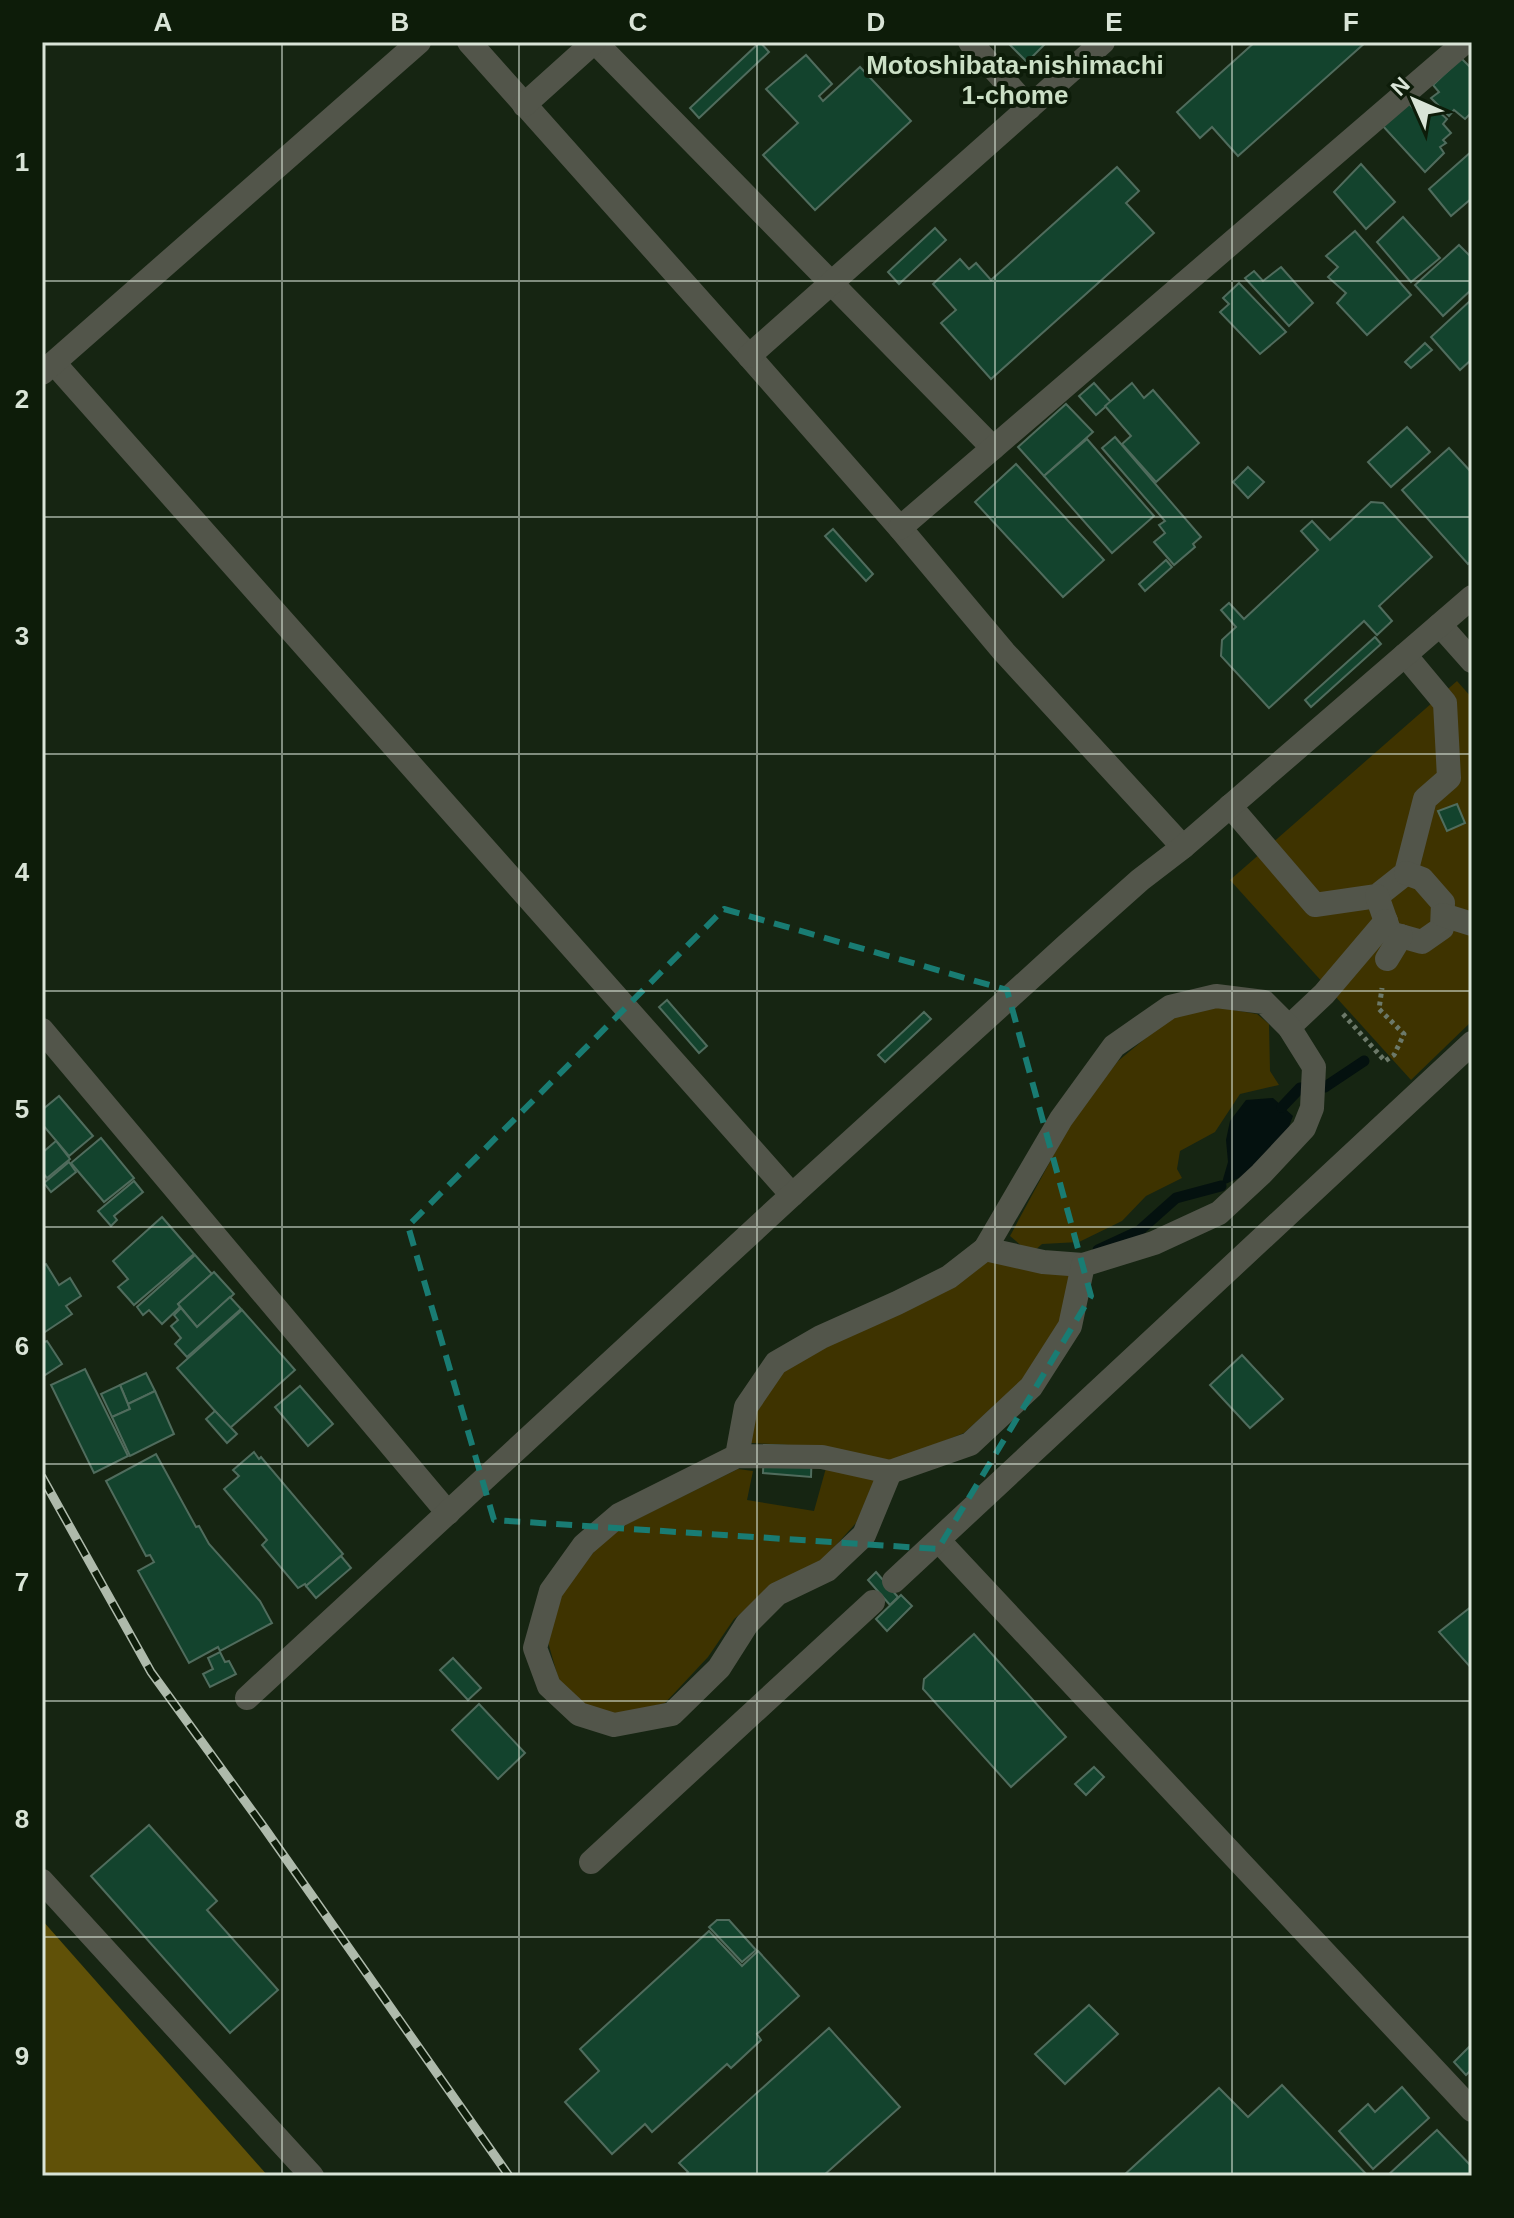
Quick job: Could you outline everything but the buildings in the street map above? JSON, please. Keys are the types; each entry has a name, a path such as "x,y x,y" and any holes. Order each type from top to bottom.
{"street":[{"path":"419,42 48,368 792,1195"},
{"path":"469,42 900,528 1004,652 1183,847"},
{"path":"524,105 594,42 993,448"},
{"path":"970,42 1029,108"},
{"path":"749,356 1103,42"},
{"path":"900,528 1465,42"},
{"path":"247,1698 1129,889 1183,847 1472,597"},
{"path":"1440,625 1472,661"},
{"path":"1230,806 1315,905 1377,896 1406,873 1425,799 1449,778 1445,703 1405,655"},
{"path":"1393,929 1422,942 1442,928 1443,903 1422,879 1406,873"},
{"path":"1377,896 1393,929 1387,959"},
{"path":"1443,915 1472,924"},
{"path":"1289,1027 1393,929"},
{"path":"737,1456 746,1407 776,1363 821,1337 949,1277 985,1249 1061,1119 1114,1046 1170,1007 1216,996 1264,1002 1289,1027 1314,1067 1312,1108 1304,1128 1219,1213 1154,1243 1083,1265 1043,1262 985,1249"},
{"path":"42,1030 448,1513"},
{"path":"894,1581 1472,1043"},
{"path":"890,1472 864,1535 827,1570 777,1594 747,1624 719,1668 672,1714 614,1725 579,1714 549,1686 535,1648 551,1591 584,1545 619,1515 737,1456 822,1457 890,1472 970,1444 1031,1387 1070,1326 1083,1265"},
{"path":"939,1541 1472,2110"},
{"path":"591,1862 873,1602"},
{"path":"42,1881 312,2176"}],"path":[{"path":"1340,1011 1385,1061 1394,1055 1404,1034 1379,1009 1387,959"}],"highlighted area":[{"path":"724,909 1007,990 1091,1296 938,1549 494,1520 408,1226"}],"shaded area":[{"path":"1457,681 1472,698 1472,1021 1411,1080 1230,880"},
{"path":"1216,1007 1257,1014 1269,1024 1270,1071 1279,1085 1240,1094 1215,1132 1180,1151 1177,1169 1182,1178 1146,1196 1122,1221 1079,1242 1042,1244 1031,1254 1010,1236 1073,1119 1118,1061 1170,1018"},
{"path":"1273,1098 1293,1116 1288,1129 1250,1173 1221,1186 1228,1162 1226,1140 1230,1121 1246,1100"},
{"path":"988,1259 1072,1274 1063,1320 1025,1378 964,1433 894,1461 824,1447 751,1443 755,1412 784,1368"},
{"path":"826,1468 875,1479 856,1523 817,1566 772,1587 734,1619 708,1657 665,1703 613,1716 585,1705 559,1681 548,1642 560,1596 596,1549 627,1524 738,1469 753,1471 747,1500 814,1511"},
{"path":"42,1920 268,2176 44,2176"}],"waterway":[{"path":"1282,1107 1300,1088 1325,1087 1364,1061"},
{"path":"1098,1250 1139,1231 1176,1198 1221,1186"}],"railway":[{"path":"42,1477 151,1672 509,2176"}],"district":[{"name":"Motoshibata-nishimachi 1-chome","path":"1015,80"}]}
